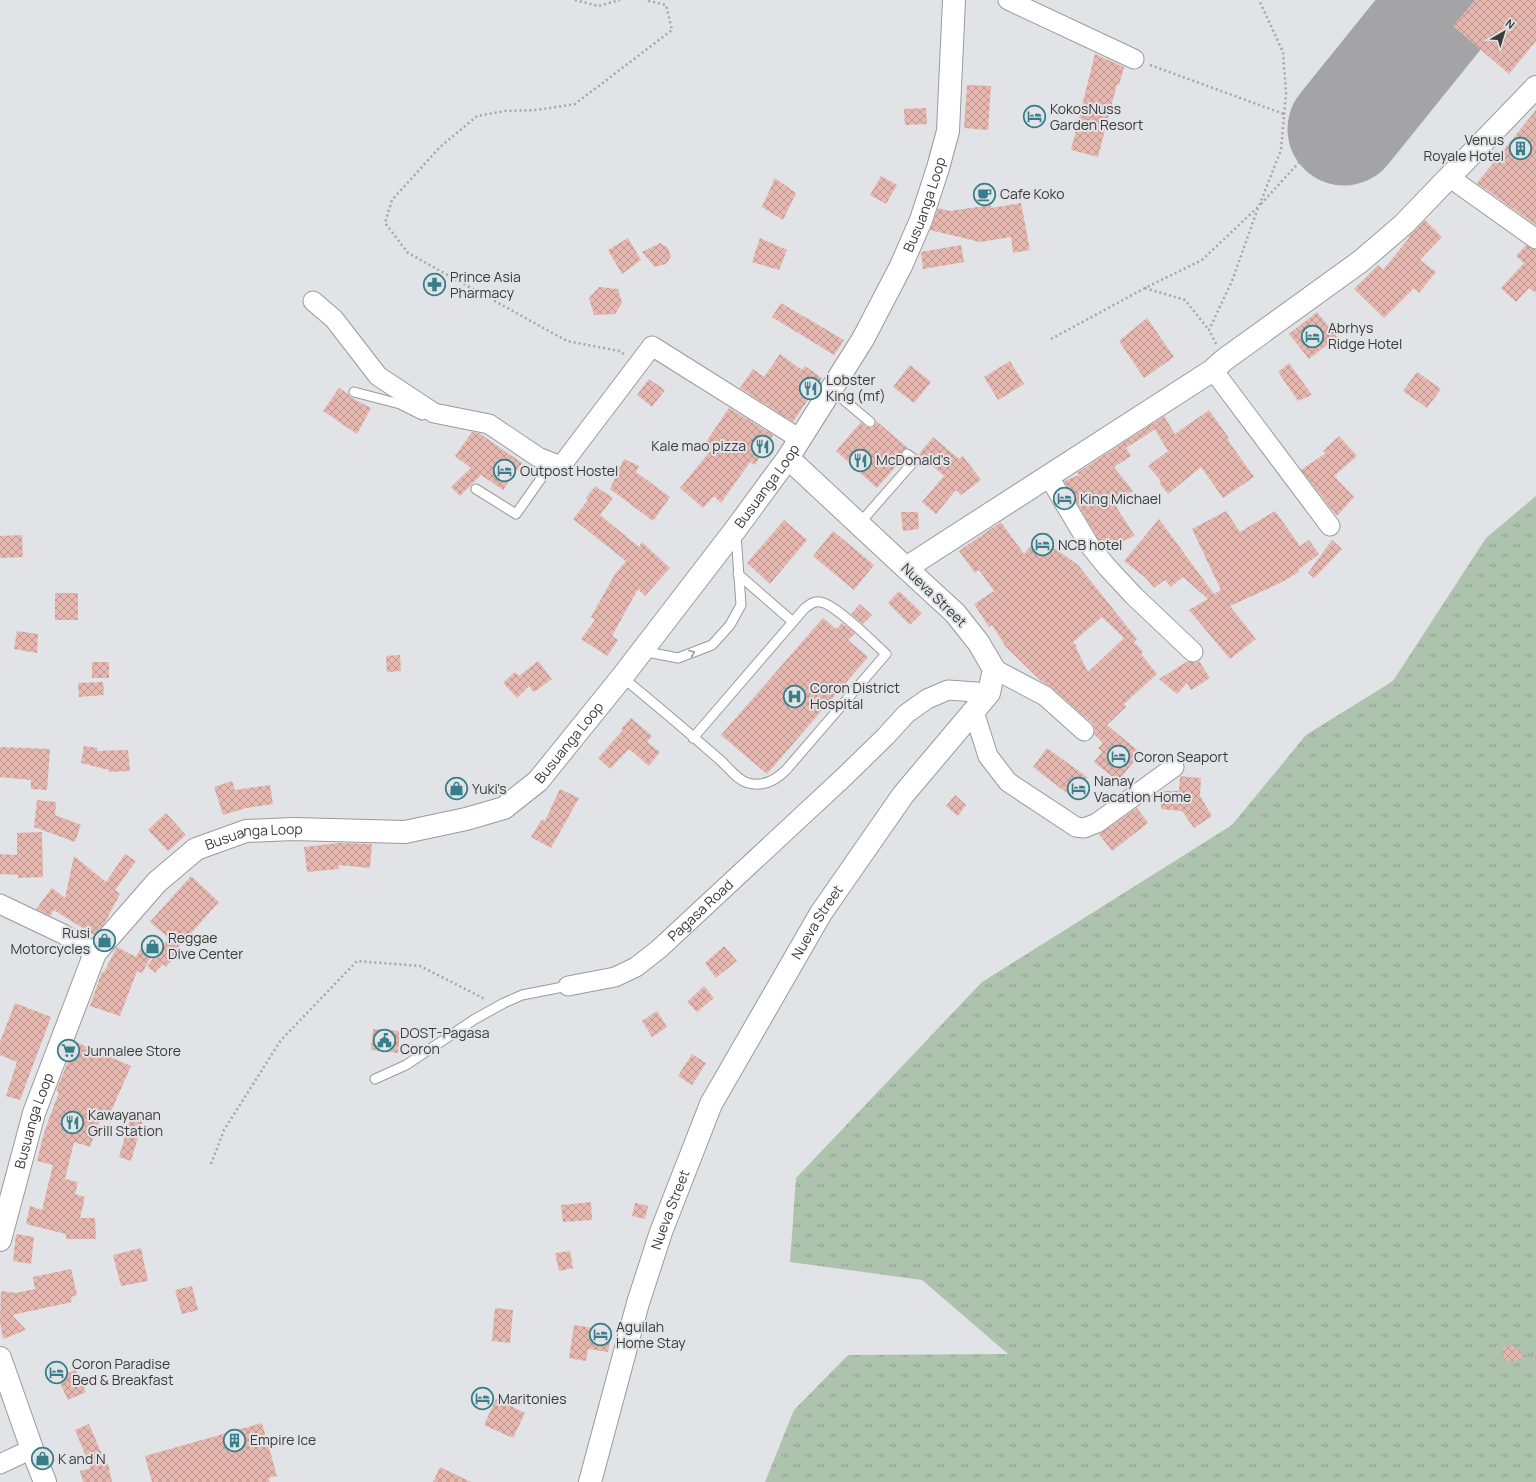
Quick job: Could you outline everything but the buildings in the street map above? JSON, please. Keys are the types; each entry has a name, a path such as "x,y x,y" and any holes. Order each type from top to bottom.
{"main road":[{"name":"Busuanga Loop","path":"0,1240 34,1113 58,1046 95,954 157,882 196,849 246,832 293,829 405,832 466,819 504,808 538,781 622,677 641,650 736,530 800,440 863,339 901,266 921,220 948,131 954,0"},
{"path":"906,568 1049,477 1219,365 1361,261 1404,224 1534,92"},
{"name":"Nueva Street","path":"590,1482 638,1303 664,1224 711,1104 820,913 903,795 989,693 994,669 978,642 956,613 788,458"},
{"path":"0,1358 45,1482"}],"street":[{"path":"1008,0 1134,59"},
{"path":"1449,177 1536,239"},
{"path":"313,301 334,319 378,376 434,413 489,424 538,457 561,466 652,346 800,440"},
{"path":"1219,365 1330,526"},
{"path":"1049,477 1090,546 1107,567 1134,596 1193,652"},
{"path":"994,669 1045,696 1084,731"},
{"name":"Pagasa Road","path":"568,986 615,977 636,967 659,949 838,782 886,736 906,714 927,699 948,690 989,693"},
{"path":"974,712 988,756 1008,782 1076,826 1084,828 1097,823 1174,767"},
{"path":"0,904 63,934 95,954"},
{"path":"0,1464 32,1449"}],"lane":[{"path":"832,390 870,422"},
{"path":"354,392 400,404 423,415 434,413"},
{"path":"859,524 915,460 908,454"},
{"path":"476,489 516,514 552,463"},
{"path":"641,650 678,658 712,645 730,625 741,605 736,530"},
{"path":"738,574 793,622"},
{"path":"622,677 740,779 748,783 765,784 773,781 786,770 886,654 827,604 814,602 809,604 693,738"},
{"name":"Pagasa Road","path":"375,1079 406,1065 475,1019 498,1006 522,995 568,986"}],"path":[{"path":"575,0 598,6 620,0"},
{"path":"638,365 619,351 567,341 408,253 385,223 392,200 440,147 477,116 505,111 537,110 575,104 672,30 666,5 645,0"},
{"path":"1209,330 1232,281 1259,206 1282,150 1286,92 1283,52 1259,0"},
{"path":"1134,59 1284,114"},
{"path":"1051,339 1145,288 1202,260 1259,206 1334,124 1344,129"},
{"path":"1145,288 1185,300 1209,330 1219,365"},
{"path":"211,1164 224,1130 281,1040 357,962 420,966 498,1006"},
{"path":"1532,1353 1536,1357"}],"green space":[{"path":"1536,496 1536,1482 765,1482 794,1410 848,1355 1008,1354 922,1280 790,1262 796,1178 982,982 1232,825 1306,735 1393,681 1486,538"}],"runway":[{"path":"1344,129 1448,0"}],"place":[{"name":"KokosNuss Garden Resort","path":"1034,117"},
{"name":"Venus Royale Hotel","path":"1520,148"},
{"name":"Cafe Koko","path":"985,194"},
{"name":"Prince Asia Pharmacy","path":"434,285"},
{"name":"Abrhys Ridge Hotel","path":"1313,336"},
{"name":"Lobster King (mf)","path":"810,388"},
{"name":"Kale mao pizza","path":"762,446"},
{"name":"McDonald's","path":"861,460"},
{"name":"Outpost Hostel","path":"504,471"},
{"name":"King Michael","path":"1065,499"},
{"name":"NCB hotel","path":"1043,545"},
{"name":"Coron District Hospital","path":"795,696"},
{"name":"Coron Seaport","path":"1118,757"},
{"name":"Yuki's","path":"457,789"},
{"name":"Nanay Vacation Home","path":"1079,789"},
{"name":"Rusi Motorcycles","path":"105,941"},
{"name":"Reggae Dive Center","path":"153,946"},
{"name":"DOST-Pagasa Coron","path":"385,1041"},
{"name":"Junnalee Store","path":"68,1051"},
{"name":"Kawayanan Grill Station","path":"73,1123"},
{"name":"Aguilah Home Stay","path":"600,1335"},
{"name":"Coron Paradise Bed & Breakfast","path":"56,1372"},
{"name":"Maritonies","path":"482,1399"},
{"name":"Empire Ice","path":"235,1440"},
{"name":"K and N","path":"43,1459"}]}
